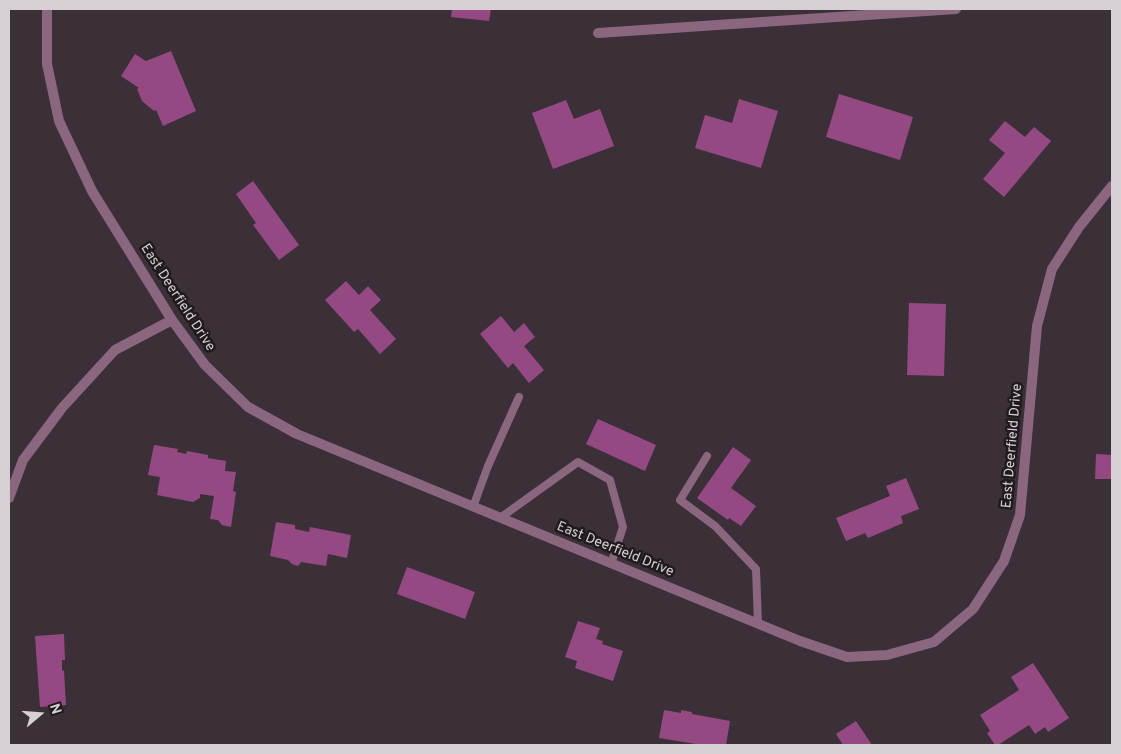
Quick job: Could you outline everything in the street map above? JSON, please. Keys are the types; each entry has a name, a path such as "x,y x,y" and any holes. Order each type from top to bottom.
{"street":[{"name":"East Deerfield Drive","path":"47,9 47,64 58,121 92,191 172,320 205,365 248,407 296,434 800,641 847,657 887,655 934,642 973,610 1004,561 1020,515 1037,326 1052,269 1079,227 1112,186"},
{"path":"598,33 956,9"},
{"path":"9,498 23,460 62,408 102,364 115,350 172,320"}],"lane":[{"path":"473,507 488,466 519,397"},
{"path":"707,456 680,500 715,526 756,569 758,624"},
{"path":"500,518 578,462 610,480 623,527 611,564"}],"building":[{"path":"452,9 491,9 489,21 451,17"},
{"path":"171,51 196,111 163,126 156,110 154,111 142,101 137,89 139,88 121,76 135,54 146,61"},
{"path":"839,94 913,117 900,160 826,137"},
{"path":"739,99 778,111 761,168 695,148 705,115 732,123"},
{"path":"566,100 574,119 600,109 614,146 553,169 532,113"},
{"path":"1005,121 1025,137 1034,127 1051,141 1004,197 983,179 1005,153 989,140"},
{"path":"253,181 299,245 279,260 253,225 256,223 236,194"},
{"path":"346,281 359,295 368,286 381,300 370,310 396,339 380,354 358,329 354,332 325,300"},
{"path":"909,303 946,304 944,376 907,375"},
{"path":"501,316 514,332 524,323 535,337 524,346 544,370 529,383 513,363 508,368 480,334"},
{"path":"598,419 656,445 645,471 586,444"},
{"path":"154,445 178,449 177,452 186,454 187,451 208,455 208,458 226,461 225,471 236,472 233,491 236,492 231,527 222,525 218,520 210,519 214,496 200,494 200,498 193,502 157,495 160,477 148,475"},
{"path":"733,447 751,460 731,488 756,506 741,526 729,518 728,520 697,498"},
{"path":"1096,454 1112,455 1112,479 1095,479"},
{"path":"906,478 919,509 901,516 903,523 868,538 865,533 846,541 836,518 890,496 886,486"},
{"path":"276,522 295,525 295,529 309,532 310,527 351,535 347,558 328,554 326,566 301,562 298,566 288,560 270,556"},
{"path":"407,567 475,592 465,619 397,594"},
{"path":"578,621 600,628 596,639 603,641 602,644 623,651 613,681 575,668 577,661 565,657"},
{"path":"64,634 65,660 62,660 62,670 64,671 66,705 40,707 35,636"},
{"path":"1033,663 1069,718 1048,732 1045,727 1035,734 1029,725 998,745 995,745 987,733 990,731 980,715 1019,690 1011,677"},
{"path":"664,710 681,713 681,710 730,721 726,745 702,745 659,738"},
{"path":"856,721 872,745 843,745 836,734"}]}
